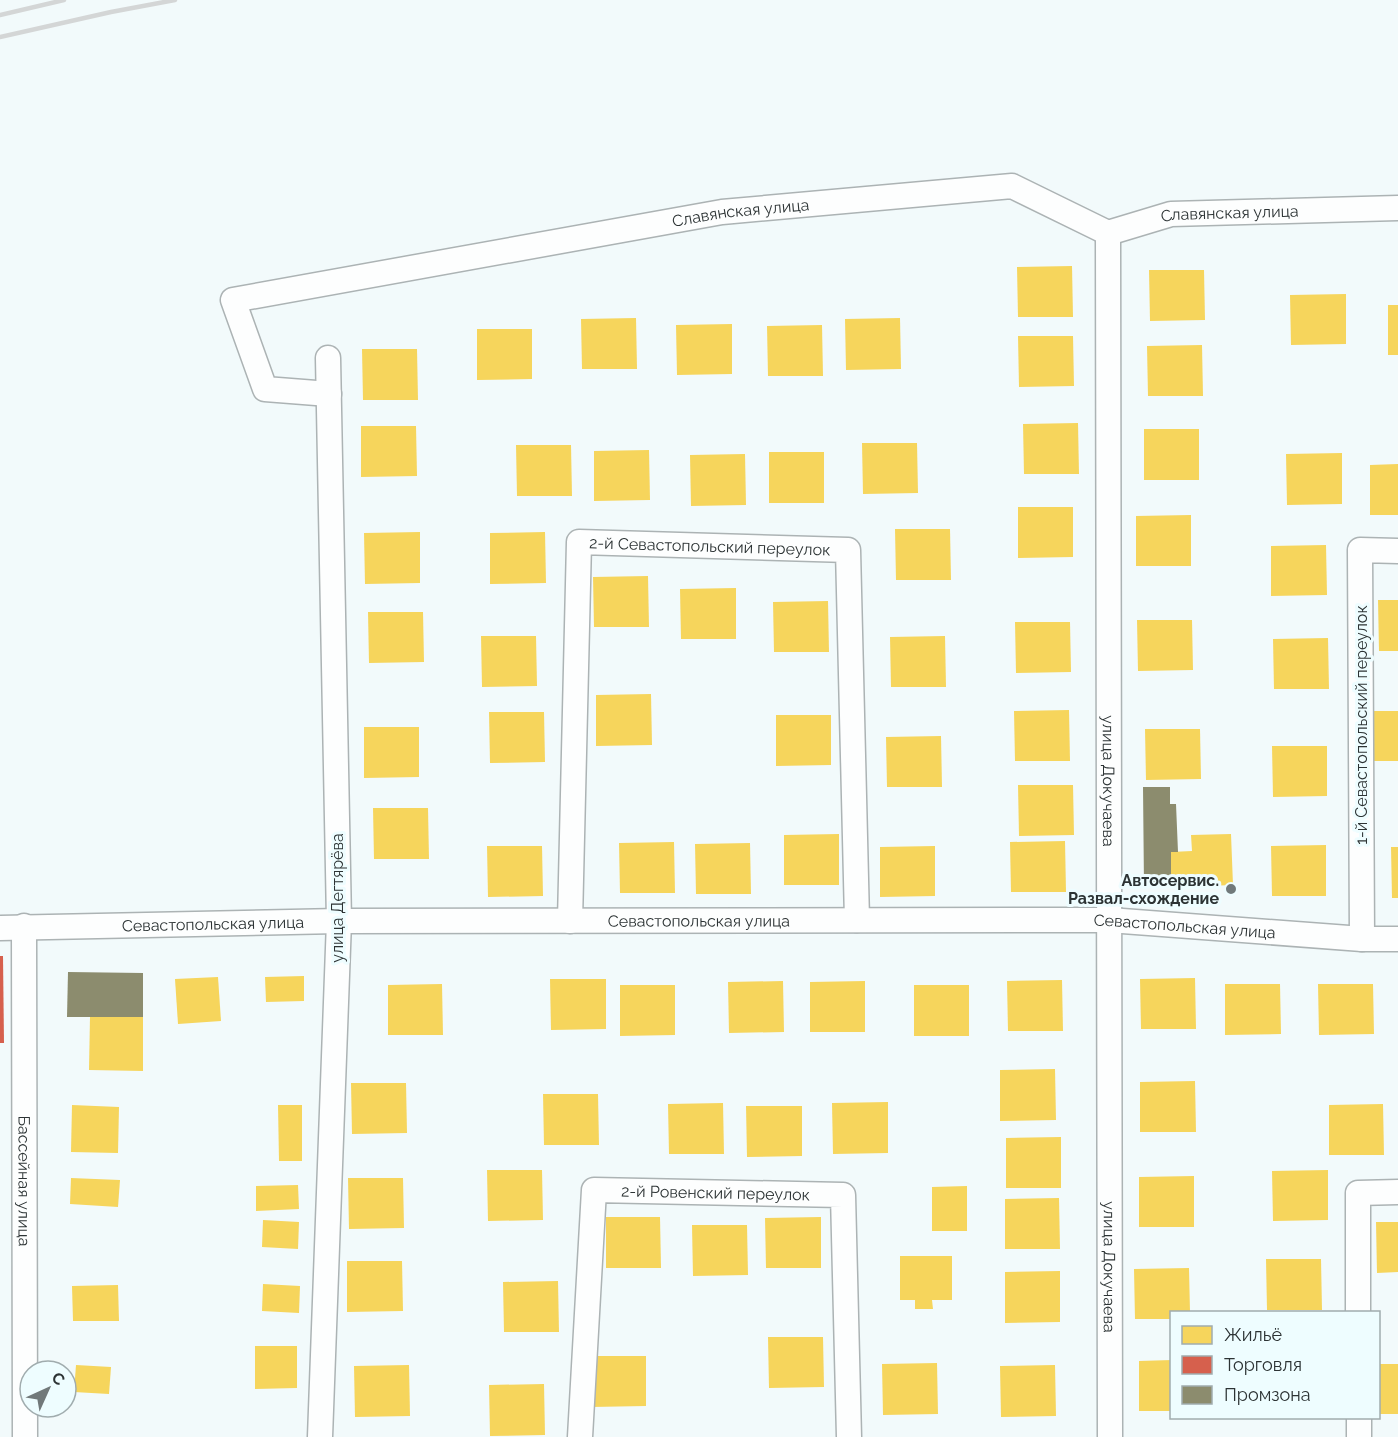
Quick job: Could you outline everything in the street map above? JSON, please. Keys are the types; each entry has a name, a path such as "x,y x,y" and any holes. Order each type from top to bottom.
{"street":[{"name":"Славянская улица","path":"329,394 265,389 233,300 722,212 1012,186 1108,233 1171,214 1398,208"},
{"name":"улица Докучаева","path":"1108,233 1110,1437"},
{"name":"улица Дегтярёва","path":"320,1437 339,921 328,358"},
{"name":"2-й Севастопольский переулок","path":"570,921 579,542 848,549 857,920"},
{"name":"1-й Севастопольский переулок","path":"1362,939 1360,550 1398,551"},
{"name":"Севастопольская улица","path":"12,927 339,921 1109,920 1362,939 1398,939"},
{"name":"Бассейная улица","path":"12,927 25,1437"},
{"name":"2-й Ровенский переулок","path":"580,1437 594,1190 843,1195 849,1437"},
{"path":"1358,1311 1358,1192 1398,1192"},
{"path":"1359,1419 1359,1437"}],"building: Жильё":[{"path":"1072,266 1073,317 1018,317 1017,267"},
{"path":"1149,270 1204,270 1205,320 1150,321"},
{"path":"1346,294 1346,344 1291,345 1290,295"},
{"path":"1388,305 1398,305 1398,355 1388,355"},
{"path":"636,318 637,369 582,369 581,319"},
{"path":"900,318 901,369 846,370 845,319"},
{"path":"732,324 732,374 677,375 676,325"},
{"path":"822,325 823,376 768,376 767,326"},
{"path":"477,329 532,329 532,379 477,380"},
{"path":"1018,336 1073,336 1074,386 1019,387"},
{"path":"1202,345 1203,396 1148,396 1147,346"},
{"path":"362,349 417,349 418,400 363,400"},
{"path":"1078,423 1079,474 1024,474 1023,424"},
{"path":"361,426 416,426 417,476 361,477"},
{"path":"1144,429 1199,429 1199,480 1144,480"},
{"path":"862,443 917,443 918,493 863,494"},
{"path":"516,445 571,445 572,496 517,496"},
{"path":"649,450 650,500 594,501 594,451"},
{"path":"769,452 824,452 824,503 769,503"},
{"path":"1342,453 1342,504 1287,505 1286,454"},
{"path":"745,454 746,505 691,506 690,455"},
{"path":"1398,464 1398,515 1370,515 1370,465"},
{"path":"1018,507 1073,507 1073,557 1018,558"},
{"path":"1191,515 1191,566 1136,566 1136,516"},
{"path":"895,529 950,529 951,580 896,580"},
{"path":"420,532 420,583 365,584 364,533"},
{"path":"545,532 546,583 490,584 490,533"},
{"path":"1326,545 1327,595 1271,596 1271,546"},
{"path":"648,576 649,627 594,627 593,577"},
{"path":"736,588 736,639 681,639 680,589"},
{"path":"1378,600 1398,600 1398,651 1379,651"},
{"path":"828,601 829,652 774,652 773,602"},
{"path":"368,612 423,612 424,662 369,663"},
{"path":"1137,620 1192,620 1193,670 1138,671"},
{"path":"1015,622 1070,622 1071,672 1016,673"},
{"path":"481,636 536,636 537,686 482,687"},
{"path":"945,636 946,687 891,687 890,637"},
{"path":"1328,638 1329,689 1274,689 1273,639"},
{"path":"651,694 652,745 596,746 596,695"},
{"path":"1069,710 1070,761 1015,761 1014,711"},
{"path":"1374,711 1398,711 1398,761 1374,761"},
{"path":"489,712 544,712 545,762 490,763"},
{"path":"776,715 831,715 831,765 776,766"},
{"path":"364,727 419,727 419,777 364,778"},
{"path":"1145,729 1200,729 1201,779 1146,780"},
{"path":"941,736 942,787 887,787 886,737"},
{"path":"1272,746 1327,746 1327,796 1273,797"},
{"path":"1018,785 1073,785 1074,835 1019,836"},
{"path":"373,808 428,808 429,859 374,859"},
{"path":"839,834 839,885 784,885 784,835"},
{"path":"1231,834 1233,885 1207,886 1207,888 1171,886 1171,852 1192,851 1191,835"},
{"path":"1065,841 1066,892 1011,892 1010,842"},
{"path":"674,842 675,893 620,893 619,843"},
{"path":"750,843 751,894 696,894 695,844"},
{"path":"1326,845 1326,896 1272,896 1271,846"},
{"path":"487,846 542,846 543,896 488,897"},
{"path":"935,846 935,896 880,897 880,847"},
{"path":"1391,847 1398,847 1398,898 1392,898"},
{"path":"304,976 304,1001 266,1002 265,977"},
{"path":"218,977 221,1021 178,1024 175,979"},
{"path":"1195,978 1196,1029 1141,1029 1140,979"},
{"path":"550,979 606,979 606,1029 551,1030"},
{"path":"1062,980 1063,1031 1008,1031 1007,981"},
{"path":"783,981 784,1032 729,1033 728,982"},
{"path":"865,981 865,1032 810,1032 810,982"},
{"path":"442,984 443,1035 388,1035 388,985"},
{"path":"1225,984 1280,984 1281,1034 1225,1035"},
{"path":"1318,984 1373,984 1374,1034 1319,1035"},
{"path":"620,985 675,985 675,1035 620,1036"},
{"path":"914,985 969,985 969,1036 914,1036"},
{"path":"90,1017 143,1017 143,1071 89,1070"},
{"path":"1055,1069 1056,1120 1000,1121 1000,1070"},
{"path":"1195,1081 1196,1132 1140,1132 1140,1082"},
{"path":"351,1083 406,1083 407,1133 352,1134"},
{"path":"543,1094 598,1094 599,1145 544,1145"},
{"path":"888,1102 888,1153 833,1154 832,1103"},
{"path":"723,1103 724,1154 669,1154 668,1104"},
{"path":"1383,1104 1384,1155 1329,1155 1329,1105"},
{"path":"72,1105 119,1107 118,1153 71,1152"},
{"path":"278,1105 302,1105 302,1161 279,1161"},
{"path":"746,1106 802,1106 802,1156 747,1157"},
{"path":"1061,1137 1061,1188 1006,1188 1006,1138"},
{"path":"487,1170 542,1170 543,1220 488,1221"},
{"path":"1328,1170 1328,1220 1273,1221 1272,1171"},
{"path":"1194,1176 1194,1227 1139,1227 1139,1177"},
{"path":"71,1178 120,1180 118,1207 70,1204"},
{"path":"348,1178 403,1178 404,1228 349,1229"},
{"path":"298,1185 299,1209 256,1211 256,1186"},
{"path":"967,1186 967,1231 932,1231 932,1187"},
{"path":"1059,1198 1060,1249 1005,1249 1005,1199"},
{"path":"606,1217 660,1217 661,1268 606,1268"},
{"path":"821,1217 821,1268 766,1268 765,1218"},
{"path":"263,1220 299,1222 298,1249 262,1247"},
{"path":"1376,1222 1398,1222 1398,1272 1377,1273"},
{"path":"692,1225 747,1225 748,1275 693,1276"},
{"path":"900,1256 952,1256 952,1300 932,1300 933,1309 915,1309 915,1300 900,1300"},
{"path":"1266,1259 1321,1259 1322,1310 1267,1310"},
{"path":"347,1261 402,1261 403,1311 347,1312"},
{"path":"1189,1268 1190,1311 1170,1311 1170,1319 1135,1319 1134,1269"},
{"path":"1060,1271 1060,1322 1005,1323 1005,1272"},
{"path":"558,1281 559,1332 504,1332 503,1282"},
{"path":"263,1284 300,1286 299,1313 262,1311"},
{"path":"118,1285 119,1321 73,1321 72,1286"},
{"path":"768,1337 823,1337 824,1387 769,1388"},
{"path":"255,1346 297,1346 297,1388 255,1389"},
{"path":"591,1356 646,1356 646,1406 591,1407"},
{"path":"1170,1360 1170,1411 1139,1411 1139,1361"},
{"path":"937,1363 938,1414 883,1415 882,1364"},
{"path":"1380,1364 1398,1364 1398,1414 1380,1414"},
{"path":"78,1365 111,1367 109,1394 78,1392"},
{"path":"409,1365 410,1416 355,1417 354,1366"},
{"path":"1055,1365 1056,1416 1001,1417 1000,1366"},
{"path":"544,1384 545,1435 490,1436 489,1385"}],"building: Торговля":[{"path":"0,956 3,956 4,1043 0,1043"}],"building: Промзона":[{"path":"1143,787 1170,787 1170,804 1176,804 1178,852 1171,852 1171,886 1144,887"},
{"path":"68,972 143,973 143,1017 67,1017"}],"railway":[{"path":"0,15 64,0"},
{"path":"0,37 175,0"}],"place":[{"name":"Автосервис. Развал-схождение","path":"1231,889"}]}
